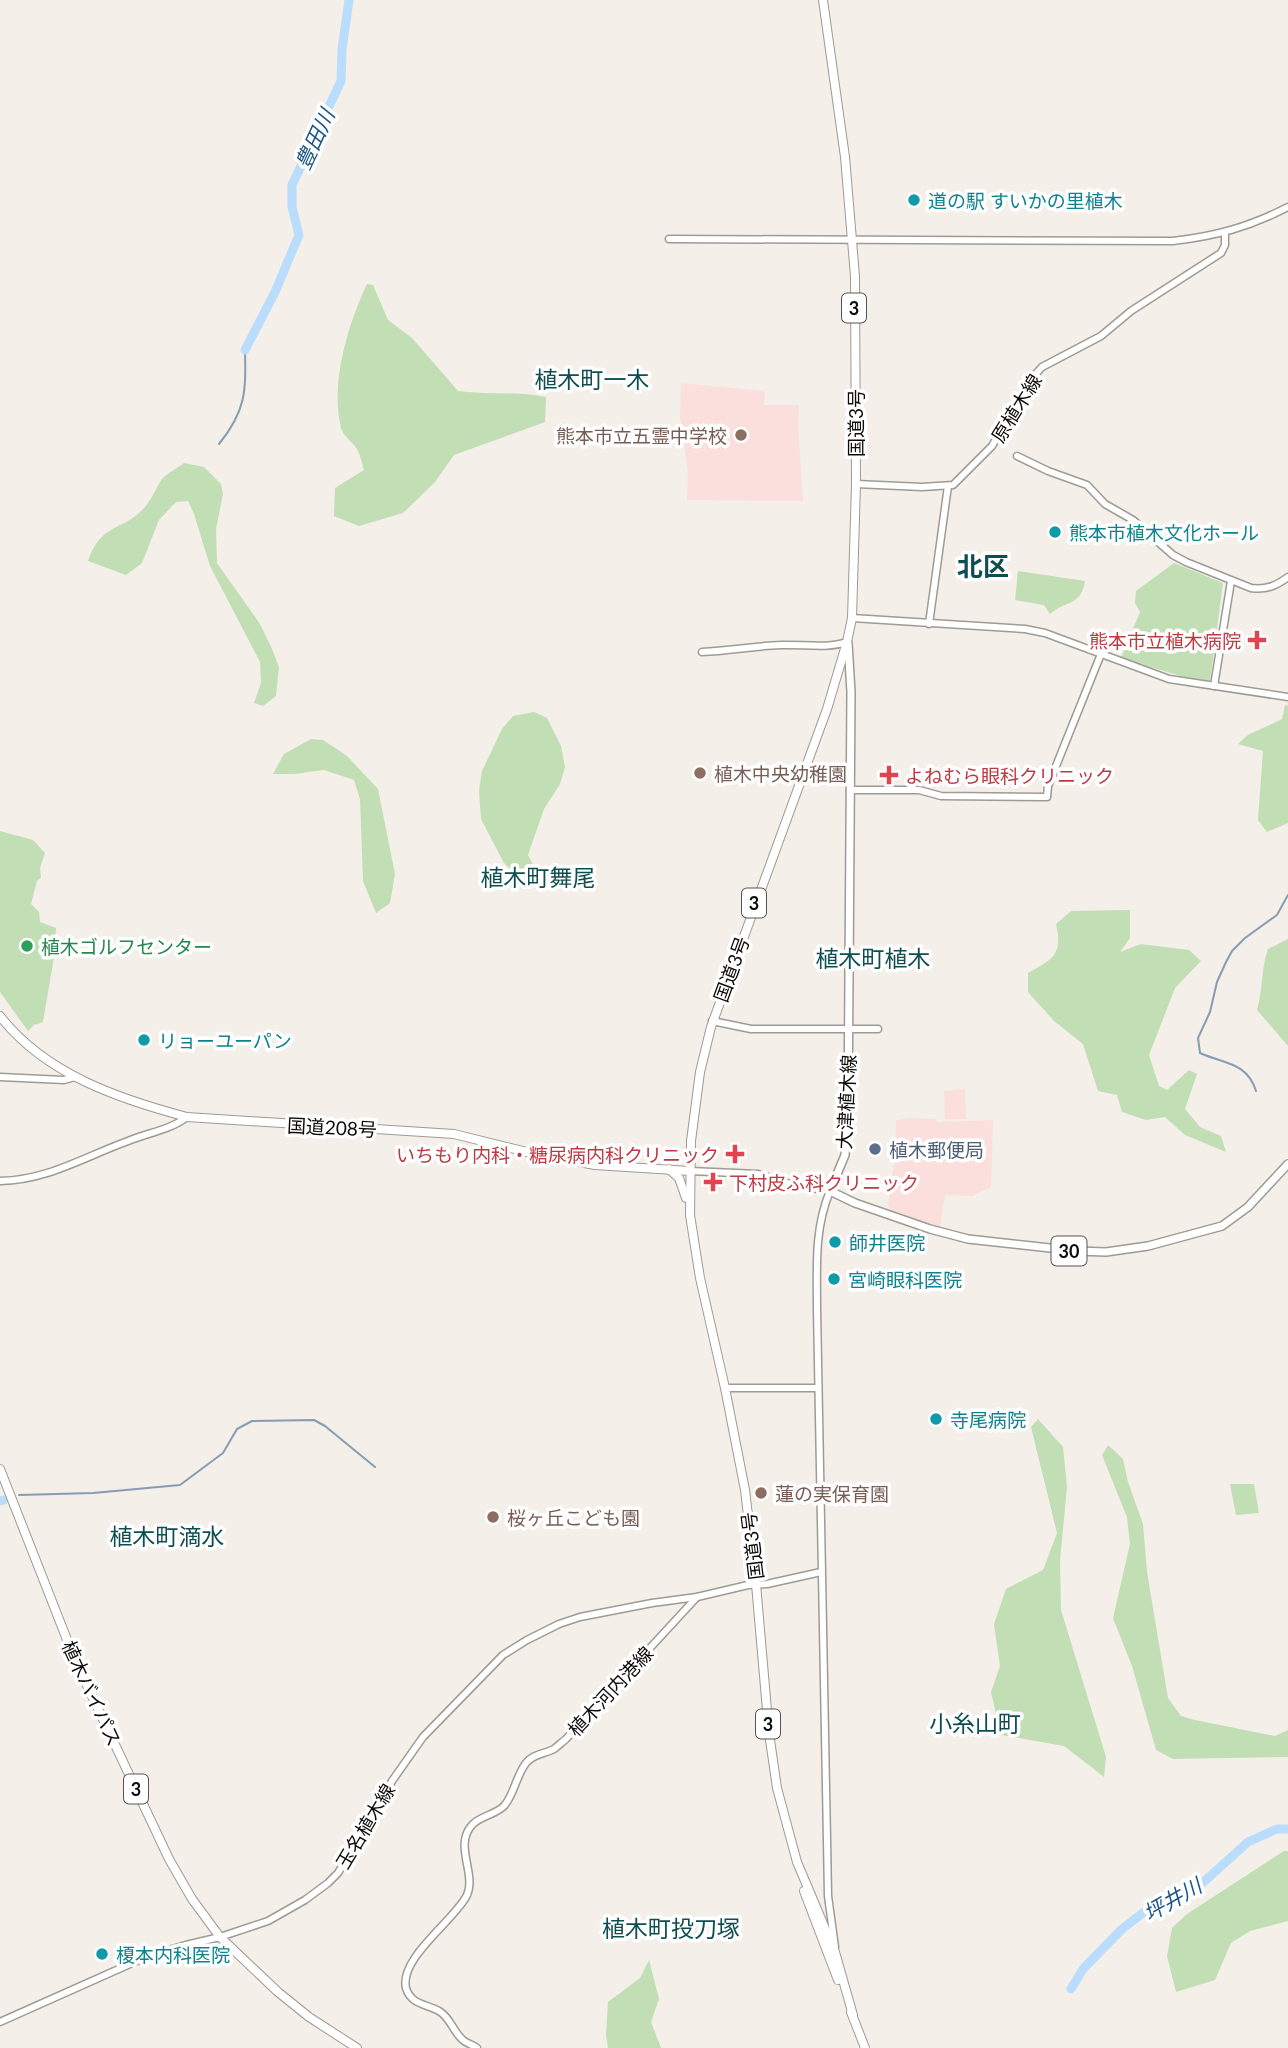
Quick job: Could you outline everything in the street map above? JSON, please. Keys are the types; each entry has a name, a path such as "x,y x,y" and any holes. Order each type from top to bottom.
{"highway":[{"name":"国道3号","path":"823,0 845,157 855,276 856,484 852,618 848,642 815,742 712,1021 700,1072 690,1171 690,1215 700,1278 726,1388 745,1490 777,1788 810,1910 865,2048"},
{"name":"国道208号","path":"0,1016 30,1047 56,1067 75,1077 187,1117 454,1134 595,1165 690,1171"},
{"path":"668,1170 679,1178 683,1185 690,1215"},
{"name":"植木バイパス","path":"0,1469 52,1605 92,1696 169,1859 192,1899 220,1937 289,2000 357,2048"},
{"name":"国道3号","path":"797,1862 835,1952 853,2015"}],"main road":[{"name":"大津植木線","path":"830,1191 845,1155 847,1135 851,692 848,642"},
{"name":"30","path":"830,1191 855,1203 930,1229 968,1238 1106,1252 1148,1246 1223,1226 1248,1207 1288,1164"}],"street":[{"path":"670,239 1173,241 1225,233 1288,207"},
{"name":"原植木線","path":"948,486 963,477 992,446 1031,379 1042,367 1101,336 1131,311 1221,253 1226,245 1225,233"},
{"path":"1017,456 1087,485 1105,504 1133,520 1173,555 1231,581 1262,589 1275,586 1288,577"},
{"path":"856,484 948,486 929,624"},
{"path":"1214,686 1231,581"},
{"path":"852,618 1045,632 1169,679 1288,697"},
{"path":"702,652 780,645 836,646 848,642"},
{"path":"850,790 919,790 941,796 1047,797 1048,786 1101,654"},
{"path":"712,1021 751,1029 878,1030"},
{"path":"0,1077 64,1080 75,1077"},
{"path":"0,1181 23,1180 60,1171 127,1141 167,1128 187,1117"},
{"path":"690,1171 758,1174 794,1185 830,1191 820,1218 817,1237 828,1896 835,1952"},
{"path":"726,1388 818,1388"},
{"path":"697,1597 821,1572"},
{"name":"玉名植木線","path":"0,2022 148,1956 268,1921 305,1900 333,1878 374,1820 392,1781 423,1737 503,1655 559,1624 580,1617 697,1597"},
{"name":"植木河内港線","path":"477,2048 463,2040 447,2018 438,2011 410,1997 405,1978 415,1957 466,1896 469,1880 464,1845 467,1832 472,1824 503,1806 527,1762 566,1739 697,1597"},
{"path":"825,1945 828,1896"}],"shaded area":[{"name":"熊本市立五霊中学校","path":"681,383 765,391 764,405 799,405 803,501 687,500 688,471 680,417"},
{"path":"965,1089 966,1119 945,1119 944,1091"},
{"path":"936,1119 937,1122 993,1120 991,1187 973,1196 945,1195 940,1228 891,1210 888,1206 895,1157 896,1120"}],"green space":[{"path":"367,284 373,285 388,320 412,338 458,391 546,397 545,422 454,455 435,482 403,513 359,526 334,516 335,488 364,470 357,449 341,428 338,393 343,354 353,317"},
{"path":"184,463 204,467 221,484 223,494 216,529 217,563 260,624 279,667 276,696 263,706 254,703 261,683 260,662 210,566 188,501 176,502 159,520 142,563 126,575 88,561 99,540 137,515 162,479"},
{"path":"1174,563 1223,583 1210,681 1187,678 1121,658 1140,612 1135,603 1136,591"},
{"path":"1018,571 1085,581 1083,590 1076,599 1050,614 1044,605 1015,600"},
{"path":"1285,705 1288,706 1288,823 1267,832 1258,820 1263,751 1238,744 1248,735 1282,719"},
{"path":"534,712 547,718 561,746 565,767 560,784 544,809 528,855 538,874 529,887 504,863 481,819 479,791 482,771 502,729 513,716"},
{"path":"311,739 323,740 347,756 378,789 395,874 390,903 376,913 363,881 360,799 354,780 324,770 273,774 284,754"},
{"name":"植木ゴルフセンター","path":"0,831 33,840 45,853 40,868 41,878 37,881 31,904 39,912 40,922 56,928 43,1022 28,1031 0,992"},
{"path":"1130,910 1130,938 1120,952 1141,944 1189,950 1201,961 1175,988 1149,1055 1159,1086 1167,1090 1189,1070 1197,1074 1185,1109 1200,1127 1221,1136 1226,1152 1185,1135 1165,1117 1146,1120 1122,1112 1117,1095 1098,1091 1083,1044 1054,1021 1028,992 1028,973 1054,955 1058,943 1056,924 1071,911"},
{"path":"1288,939 1288,1046 1257,1010 1268,949"},
{"path":"1038,1419 1063,1447 1067,1487 1060,1561 1061,1610 1106,1757 1104,1777 1064,1746 1001,1735 991,1692 1000,1666 994,1624 1006,1589 1043,1570 1057,1533 1031,1427"},
{"path":"1108,1445 1123,1459 1143,1524 1147,1572 1168,1698 1181,1716 1195,1720 1275,1736 1288,1730 1288,1757 1173,1759 1156,1750 1132,1666 1113,1618 1130,1544 1127,1517 1102,1455"},
{"path":"1230,1484 1254,1484 1259,1513 1236,1515"},
{"path":"1284,1851 1288,1851 1288,1921 1250,1931 1231,1943 1215,1980 1176,1992 1167,1956 1172,1928 1187,1914"},
{"path":"649,1960 659,1999 651,2022 661,2048 608,2048 608,2002 640,1978"}],"waterway":[{"name":"豊田川","path":"245,350 275,292 299,235 292,207 292,185 341,81 342,49 349,0"},
{"path":"219,444 235,421 243,400 245,350"},
{"path":"1256,1091 1252,1081 1241,1069 1200,1053 1198,1038 1210,1012 1217,982 1232,951 1277,915 1288,895"},
{"path":"19,1495 93,1493 180,1485 223,1453 237,1429 252,1421 314,1420 375,1467"},
{"path":"0,1501 4,1500"},
{"name":"坪井川","path":"1071,1989 1083,1969 1122,1929 1144,1912 1163,1906 1198,1887 1248,1842 1277,1829 1288,1829"}],"place":[{"name":"道の駅 すいかの里植木","path":"914,200"},
{"name":"熊本市立五霊中学校","path":"741,435"},
{"name":"熊本市植木文化ホール","path":"1055,532"},
{"name":"熊本市立植木病院","path":"1257,640"},
{"name":"植木中央幼稚園","path":"700,773"},
{"name":"よねむら眼科クリニック","path":"889,775"},
{"name":"植木ゴルフセンター","path":"27,946"},
{"name":"リョーユーパン","path":"144,1040"},
{"name":"植木郵便局","path":"875,1149"},
{"name":"いちもり内科・糖尿病内科クリニック","path":"735,1154"},
{"name":"下村皮ふ科クリニック","path":"713,1182"},
{"name":"師井医院","path":"835,1242"},
{"name":"宮崎眼科医院","path":"834,1279"},
{"name":"寺尾病院","path":"936,1419"},
{"name":"蓮の実保育園","path":"761,1493"},
{"name":"桜ヶ丘こども園","path":"493,1517"},
{"name":"榎本内科医院","path":"102,1954"}],"district":[{"name":"植木町一木","path":"592,379"},
{"name":"北区","path":"983,566"},
{"name":"植木町舞尾","path":"538,877"},
{"name":"植木町植木","path":"873,958"},
{"name":"植木町滴水","path":"167,1536"},
{"name":"小糸山町","path":"975,1723"},
{"name":"植木町投刀塚","path":"671,1928"}]}
